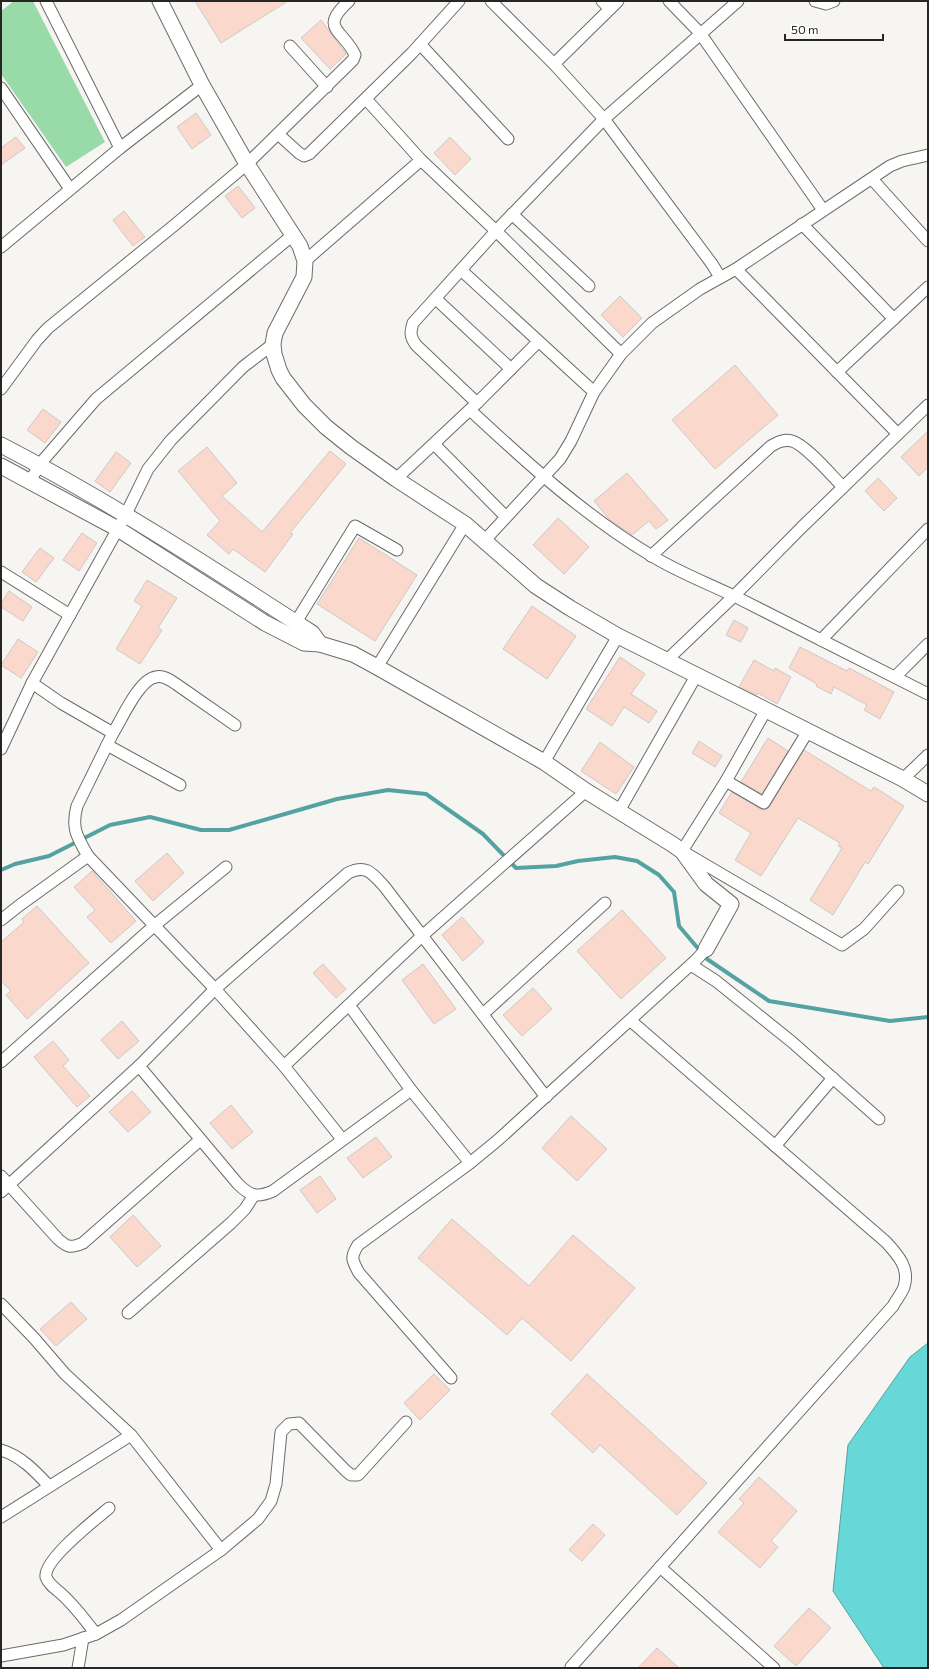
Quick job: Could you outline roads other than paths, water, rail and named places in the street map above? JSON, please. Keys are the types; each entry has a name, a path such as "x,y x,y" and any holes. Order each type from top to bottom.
{"street":[{"path":"46,1 120,148"},
{"path":"160,1 202,84 247,164 294,234 300,246 305,261 304,277 275,333 273,344 274,354 279,370 291,389 304,405 326,427 351,448 465,524 536,586 618,636 903,779 928,794"},
{"path":"1,389 37,340 48,328 247,164 354,60 355,55 352,49 334,28 333,20 337,13 349,1"},
{"path":"278,134 299,154 304,156 309,154 420,44 459,1"},
{"path":"491,1 554,64 604,119 712,264 720,277"},
{"path":"554,64 606,5 618,1"},
{"path":"669,1 700,33 823,210"},
{"path":"738,1 604,119 496,231 413,323 411,338 544,478 613,532 651,556 734,596 928,694"},
{"path":"815,1 826,4 834,1"},
{"path":"420,44 508,139"},
{"path":"290,46 327,86"},
{"path":"1,245 120,148 202,84"},
{"path":"1,88 70,189"},
{"path":"366,98 421,160 496,231 621,354"},
{"path":"485,540 560,459 571,441 594,392 621,354 652,323 890,166 902,161 928,155"},
{"path":"305,261 421,160"},
{"path":"872,179 928,241"},
{"path":"512,214 589,286"},
{"path":"802,224 894,319"},
{"path":"30,482 39,465 96,399 111,384 294,234"},
{"path":"736,269 898,434"},
{"path":"461,270 594,392"},
{"path":"837,372 928,287"},
{"path":"436,298 511,369"},
{"path":"396,479 474,406 538,342"},
{"path":"1,749 32,683 118,529 148,469 171,440 243,367 273,344"},
{"path":"667,660 734,596 843,487 927,408"},
{"path":"651,556 778,442 785,440 793,441 803,447 843,487"},
{"path":"434,444 506,517"},
{"path":"1,445 39,465 125,516 296,622 312,633 320,644"},
{"path":"1,466 118,529 265,623 304,643 320,644 354,654 544,762 586,792 682,851 842,945 864,930 898,892"},
{"path":"377,667 465,524"},
{"path":"296,622 355,526 397,550"},
{"path":"821,640 928,529"},
{"path":"2,576 70,615"},
{"path":"544,762 618,636"},
{"path":"894,677 928,644"},
{"path":"235,725 166,678 157,676 148,679 140,689 113,733 77,806 74,818 77,835 87,854 215,989 284,1066 342,1139"},
{"path":"619,811 696,676"},
{"path":"32,683 61,703 113,733"},
{"path":"682,851 726,781 766,710"},
{"path":"726,781 764,803 808,731"},
{"path":"107,745 180,785"},
{"path":"903,779 928,755"},
{"path":"284,1066 422,936 586,792"},
{"path":"451,1378 359,1273 353,1262 352,1254 358,1245 470,1163 631,1021 698,957 731,904 706,884 682,851"},
{"path":"1,920 87,854"},
{"path":"1,1062 155,925 226,867"},
{"path":"5,1188 139,1066 215,989 348,873 356,869 366,870 373,874 384,886 546,1097"},
{"path":"483,1014 605,903"},
{"path":"698,957 716,981 792,1042 880,1119"},
{"path":"348,1005 411,1090 470,1163"},
{"path":"571,1667 893,1306 904,1287 906,1270 898,1256 886,1242 631,1021"},
{"path":"139,1066 238,1184 246,1192 254,1195 264,1195 273,1191 342,1139 411,1090"},
{"path":"775,1146 833,1078"},
{"path":"1,1176 5,1188 66,1246 74,1247 83,1243 200,1140"},
{"path":"128,1313 246,1209 254,1195"},
{"path":"1,1304 34,1338 64,1374 130,1435 221,1550"},
{"path":"1,1656 64,1645 96,1634 121,1620 221,1550 258,1519 271,1501 276,1484 282,1432 289,1424 299,1423 346,1471 351,1475 358,1475 406,1422"},
{"path":"1,1517 130,1435"},
{"path":"1,1450 25,1463 49,1486"},
{"path":"96,1634 74,1606 49,1583 46,1577 46,1572 53,1561 73,1538 109,1508"},
{"path":"660,1567 774,1668"},
{"path":"78,1668 83,1638"}],"water":[{"path":"928,1343 928,1668 884,1668 833,1591 848,1445 910,1357"}],"waterway":[{"path":"1,870 15,864 49,856 110,825 150,817 201,830 229,830 337,799 388,790 426,794 483,834 516,868 556,866 578,861 615,857 637,861 659,875 674,892 679,926 707,959 769,1001 890,1021 928,1017"}]}
